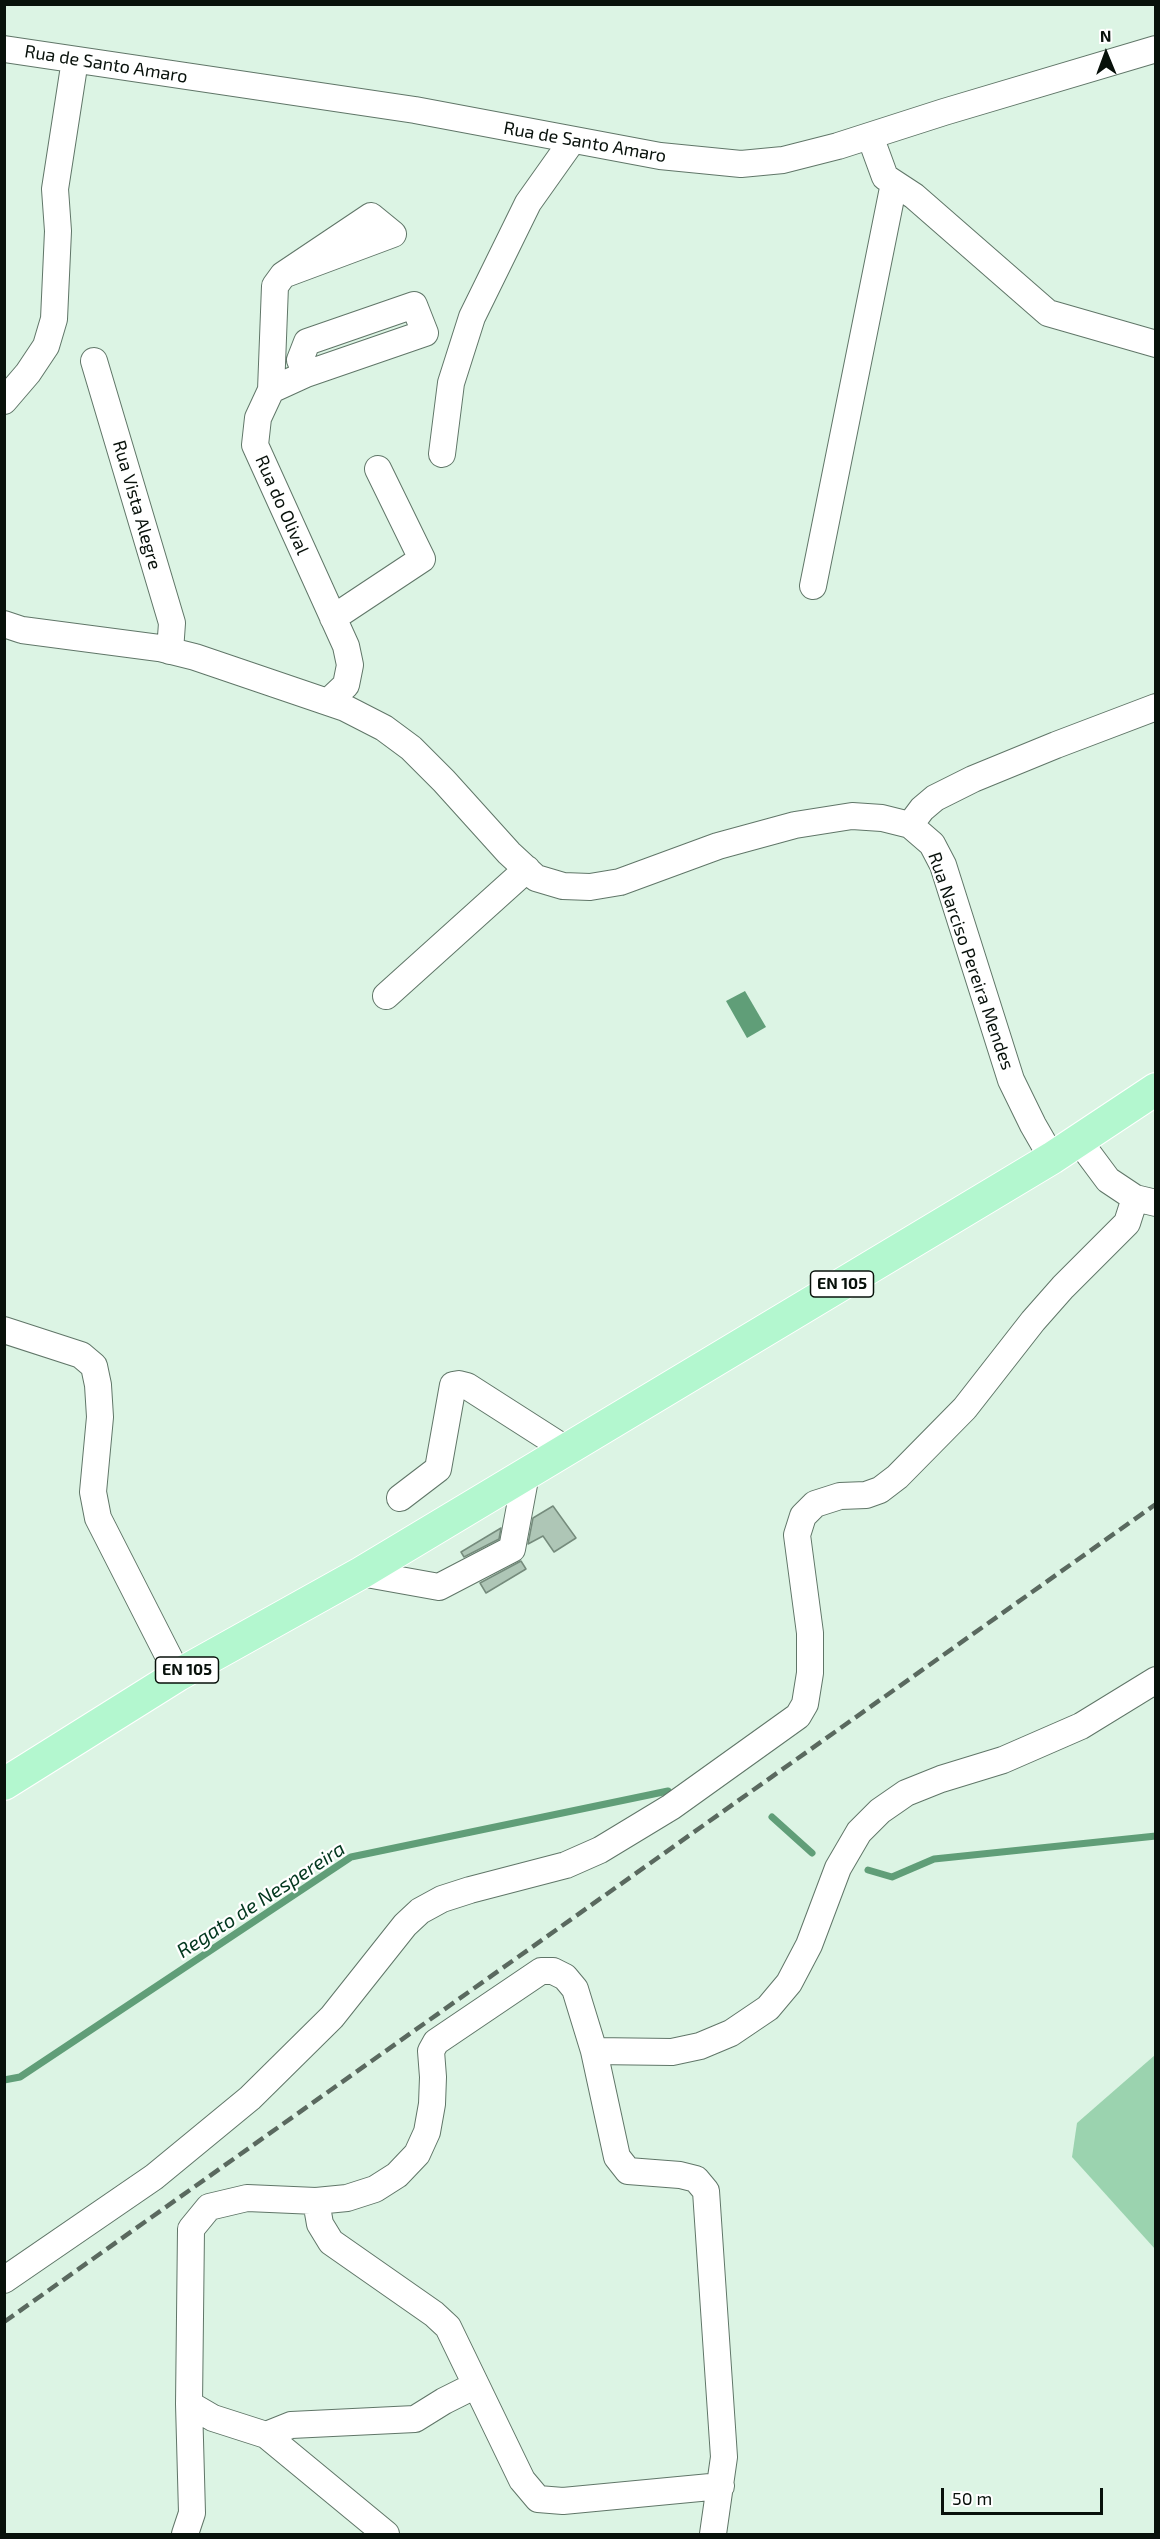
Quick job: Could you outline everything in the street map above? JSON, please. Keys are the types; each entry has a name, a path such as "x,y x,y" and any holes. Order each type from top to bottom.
{"main road":[{"name":"EN 105","path":"9,1777 178,1675 361,1573 567,1450 1052,1158 1155,1089"}],"street":[{"name":"Rua de Santo Amaro","path":"4,48 415,110 660,156 741,164 783,160 1155,49"},
{"path":"4,401 28,373 46,346 54,319 58,231 55,189 75,60"},
{"path":"870,135 885,177 914,196 1048,314 1155,344"},
{"path":"442,454 451,383 472,317 528,203 572,141"},
{"path":"813,586 894,183"},
{"name":"Rua do Olival","path":"284,275 275,286 271,390 258,418 255,445 346,646 350,665 346,685 328,702"},
{"name":"Rua Vista Alegre","path":"94,361 172,623 170,651"},
{"path":"271,390 306,374"},
{"path":"333,618 422,559 378,469"},
{"name":"Rua Narciso Pereira Mendes","path":"4,624 22,630 89,638 195,657 345,708 384,728 411,748 509,853 536,878 563,886 590,887 620,882 718,846 795,825 852,816 882,818 910,825 932,844 943,865 1011,1080 1052,1158"},
{"path":"910,825 922,809 935,798 973,779 1155,708"},
{"path":"386,996 527,869"},
{"path":"4,2280 154,2177 250,2098 332,2017 405,1924 420,1911 442,1899 566,1865 600,1850 671,1807 798,1716 805,1704 810,1672 810,1632 797,1535 803,1516 815,1504 840,1496 866,1494 880,1490 897,1477 965,1408 1033,1321 1063,1287 1128,1223 1145,1201 1108,1180 1078,1141"},
{"path":"4,1330 81,1354 94,1365 100,1417 93,1492 98,1518 178,1675"},
{"path":"400,1498 438,1469 453,1385 467,1386 567,1450"},
{"path":"361,1573 439,1587 512,1549 526,1474"},
{"path":"594,2051 672,2052 700,2046 731,2034 768,2008 789,1983 809,1945 838,1868 859,1832 880,1811 906,1794 941,1779 1003,1760 1081,1725 1155,1680"},
{"path":"185,2535 192,2513 189,2404 191,2229 209,2207 247,2198 316,2200 347,2198 375,2189 397,2175 417,2154 427,2132 432,2104 431,2051 436,2042 541,1971 553,1971 565,1977 574,1989 594,2051 617,2157 628,2171 680,2175 696,2179 706,2191 724,2457 712,2535"},
{"path":"316,2200 320,2223 331,2242 434,2314 448,2327 522,2480 538,2499 563,2501 721,2486"},
{"path":"266,2435 291,2425 415,2420 444,2401 476,2385"},
{"path":"189,2404 213,2418 266,2435 386,2535"}],"shaded area":[{"path":"745,991 766,1027 747,1038 726,1001"},
{"path":"1155,2055 1155,2249 1072,2157 1077,2123"}],"building":[{"path":"553,1506 576,1538 554,1552 543,1536 528,1544 533,1518"},
{"path":"501,1528 499,1539 464,1557 461,1552"},
{"path":"521,1561 526,1569 486,1593 480,1583"}],"waterway":[{"name":"Regato de Nespereira","path":"4,2080 20,2077 351,1857 668,1791"},
{"path":"772,1817 812,1853"},
{"path":"868,1870 892,1877 934,1859 1156,1836"}],"railway":[{"path":"4,2322 1156,1504"}]}
